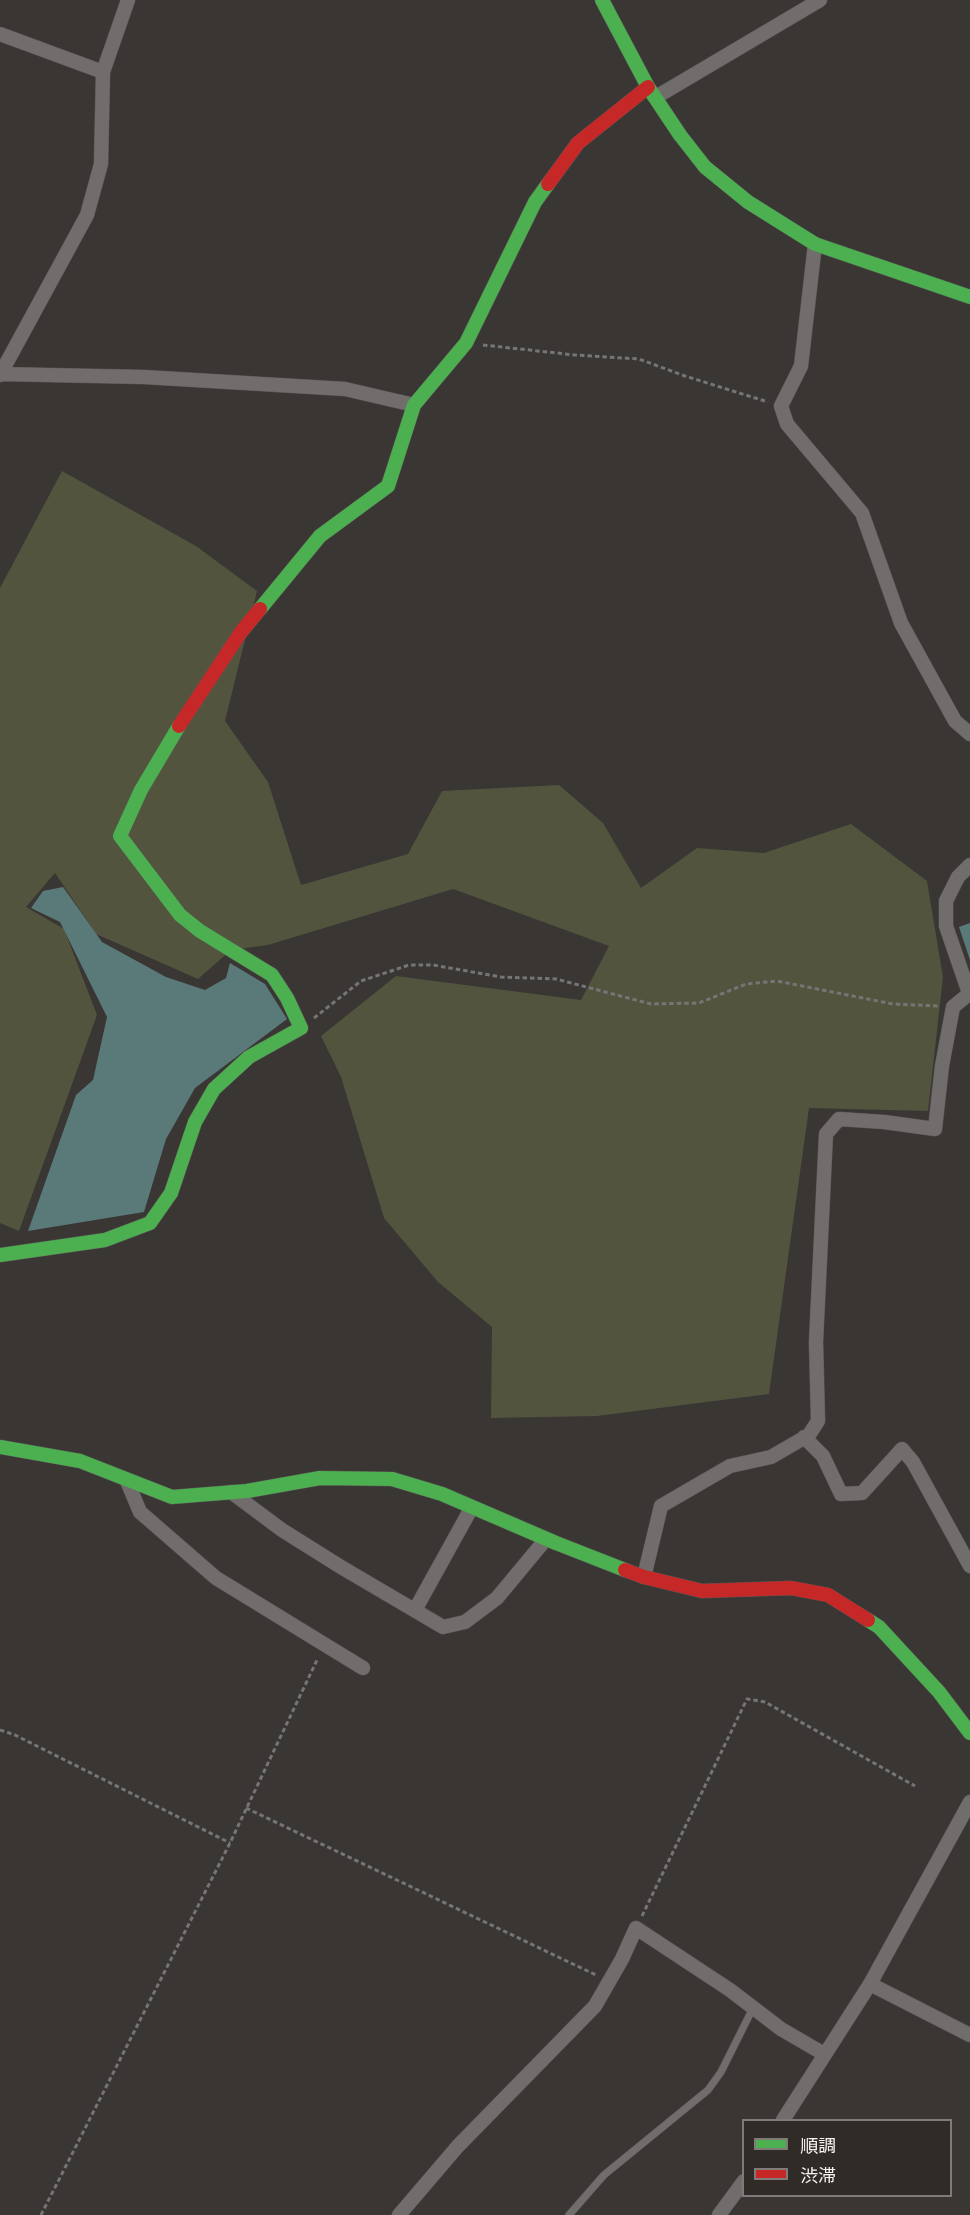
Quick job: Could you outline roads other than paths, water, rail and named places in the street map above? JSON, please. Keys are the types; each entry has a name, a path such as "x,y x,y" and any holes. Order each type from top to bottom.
{"street":[{"path":"128,0 103,72 101,164 87,215 0,374 144,377 345,390 414,405"},
{"path":"602,0 609,9 652,92 680,135 705,167 748,202 815,244 970,297"},
{"path":"0,1255 105,1240 129,1233 150,1223 171,1192 195,1122 214,1089 249,1057 301,1028 287,998 272,975 200,931 180,915 120,836 141,790 192,705 241,632 320,536 388,486 414,405 466,343 535,201 578,142 652,92 820,0"},
{"path":"0,34 103,72"},
{"path":"815,244 801,366 781,406 787,424 862,513 901,622 955,721 970,734"},
{"path":"644,1577 661,1506 730,1466 771,1457 809,1435 818,1421 816,1342 826,1134 839,1119 935,1129 942,1066 953,1007 970,993 946,926 946,901 958,877 970,865"},
{"path":"804,1437 823,1456 840,1494 862,1493 902,1449 913,1462 970,1566"},
{"path":"0,1447 80,1461 172,1497 231,1492 320,1478 392,1479 442,1494 546,1539 644,1577 702,1591 791,1588 828,1595 879,1627 939,1692 970,1732"},
{"path":"127,1481 140,1512 216,1578 363,1668"},
{"path":"231,1492 282,1530 443,1627 465,1622 497,1598 546,1539"},
{"path":"415,1610 472,1507"},
{"path":"784,2119 870,1984 970,1802"},
{"path":"399,2215 458,2146 595,2006 610,1982 636,1928 730,1990 781,2029 824,2054"},
{"path":"870,1984 970,2035"},
{"path":"719,2215 742,2184"}],"lane":[{"path":"569,2215 604,2175 708,2090 721,2072 753,2008"}],"water":[{"path":"63,887 102,942 166,977 205,990 226,978 230,963 265,984 287,1019 195,1088 166,1139 144,1212 28,1231 76,1095 93,1080 107,1017 60,922 31,908 43,891"},
{"path":"970,923 970,960 959,927"}]}
